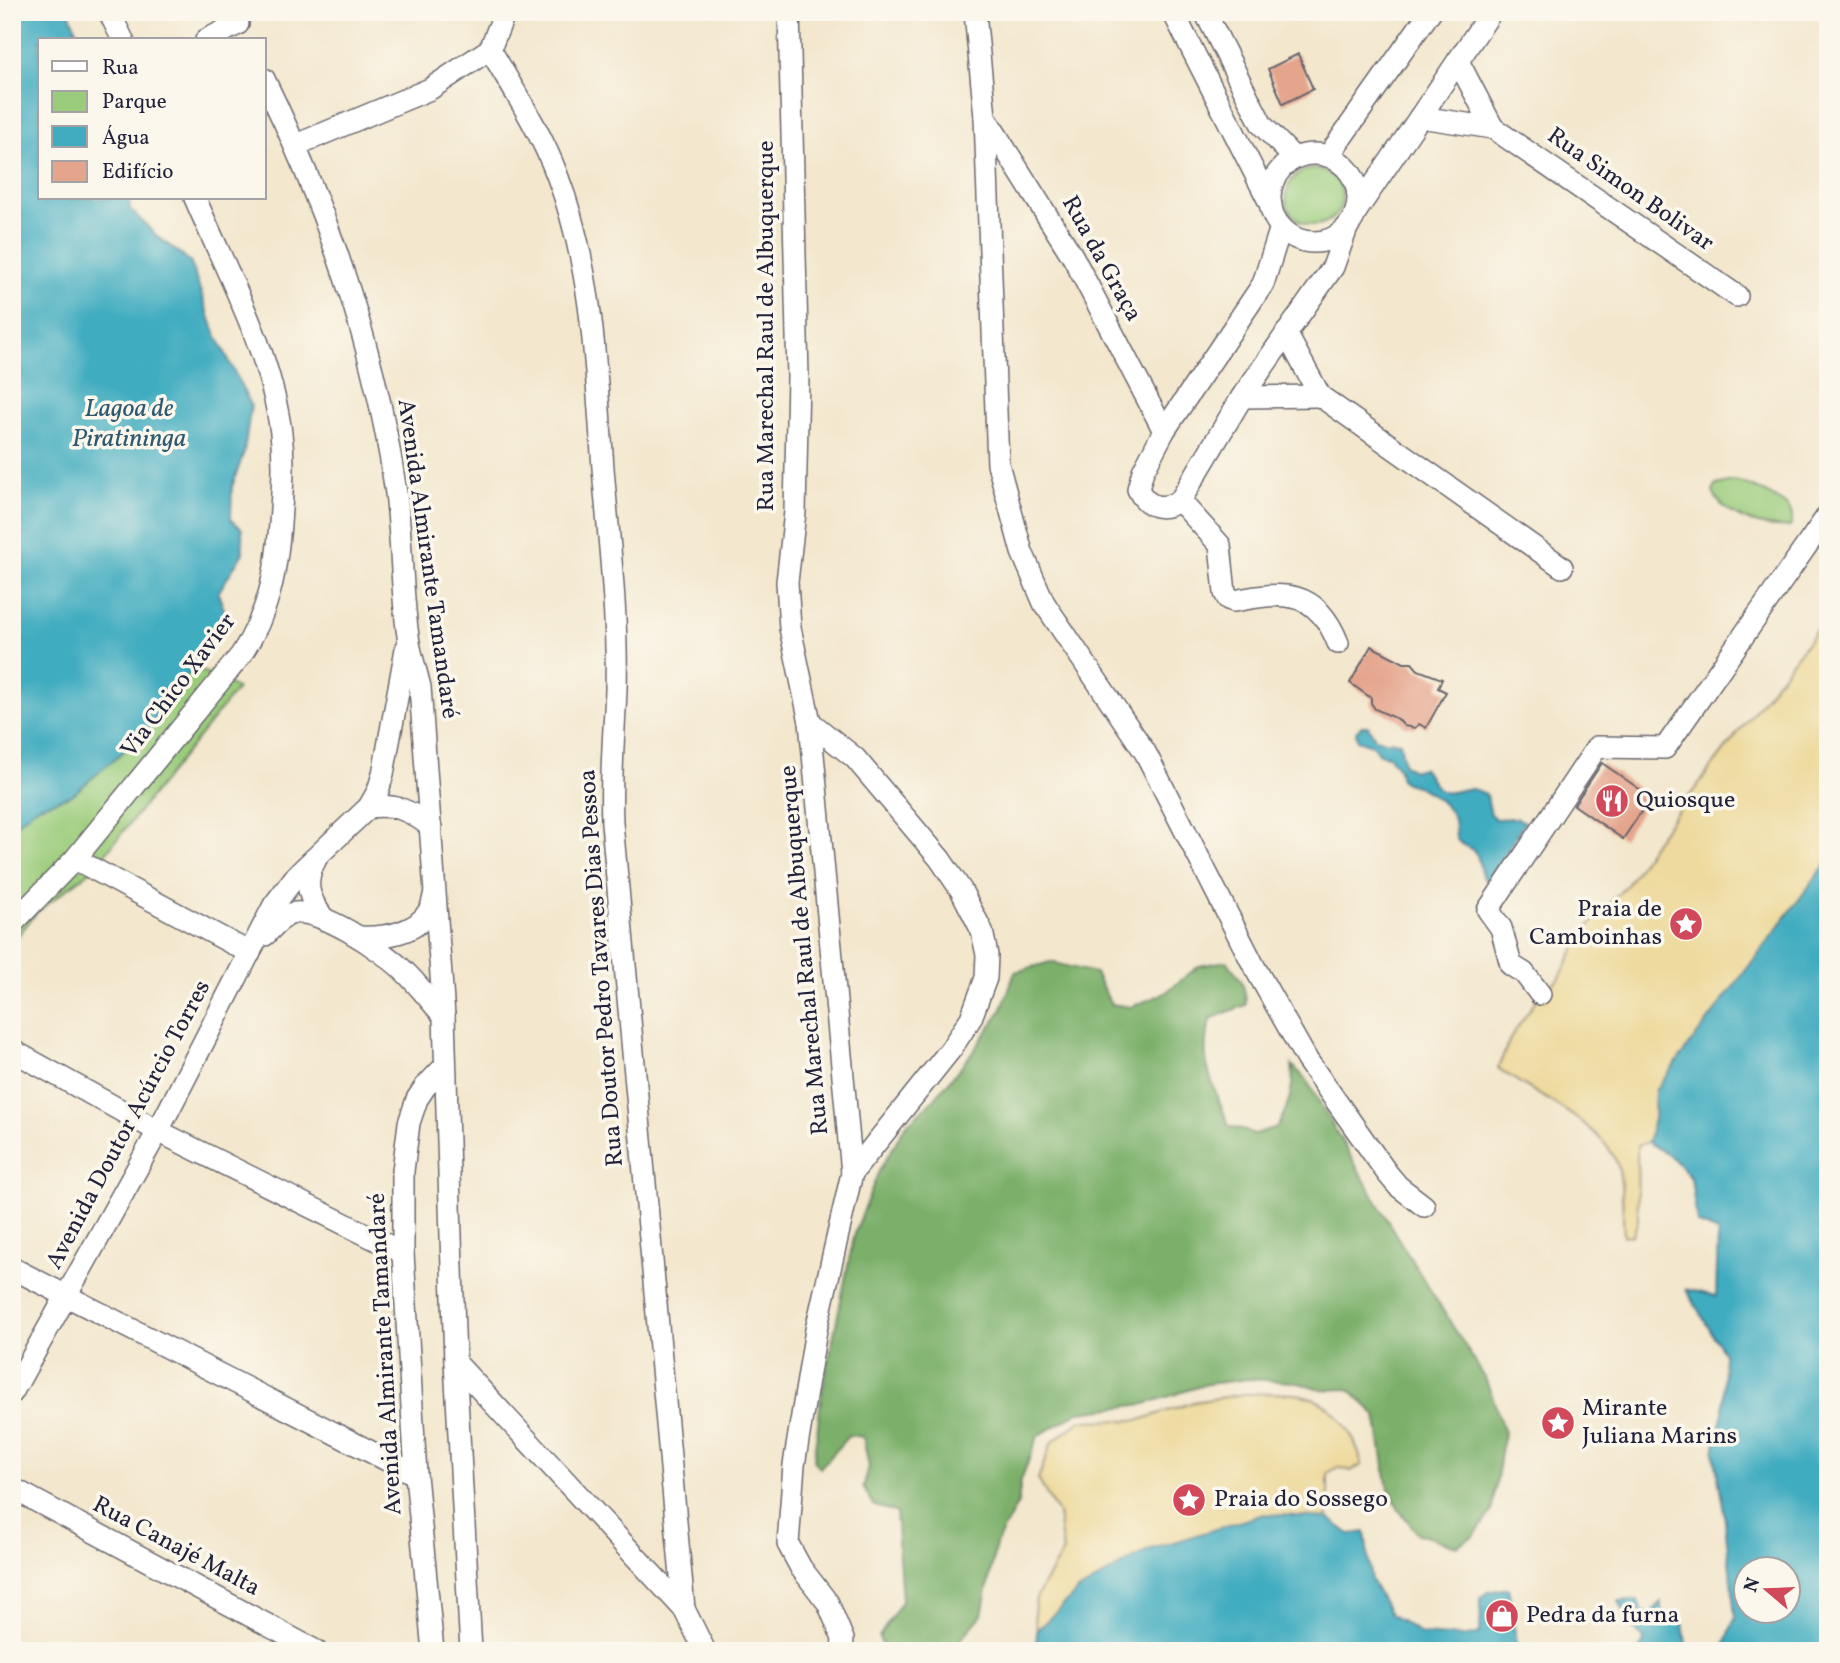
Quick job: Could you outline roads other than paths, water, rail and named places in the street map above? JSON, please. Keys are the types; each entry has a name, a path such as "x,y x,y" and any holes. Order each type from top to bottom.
{"street":[{"path":"109,12 122,38"},
{"path":"296,145 430,89 490,49 505,12"},
{"name":"Rua Marechal Raul de Albuquerque","path":"789,12 798,377 795,512 787,582 790,628 810,722 852,1173 816,1330 794,1465 788,1544 801,1568 828,1603 844,1639 842,1651"},
{"path":"975,12 985,117 998,464 1032,579 1070,644 1145,752 1255,968 1307,1060 1387,1173 1398,1186 1424,1206"},
{"path":"1173,12 1271,205"},
{"path":"1205,12 1262,125 1294,158"},
{"path":"1329,155 1430,12"},
{"path":"1281,227 1264,284 1164,431 1143,471 1138,489 1142,498 1153,506 1167,509 1180,501 1242,397 1333,268 1352,219 1359,197 1356,183 1350,171 1329,155 1305,154 1294,158 1275,178 1270,191 1271,205 1274,217 1281,227 1291,236 1303,241 1317,243 1329,240 1352,219 1491,12"},
{"path":"211,38 239,26"},
{"name":"Rua Doutor Pedro Tavares Dias Pessoa","path":"490,49 526,108 557,176 579,244 593,334 615,610 616,691 610,776 612,822 684,1609"},
{"name":"Rua Simon Bolivar","path":"1458,61 1493,128"},
{"name":"Avenida Almirante Tamandaré","path":"266,83 296,145 355,308 377,390 396,492 408,636 420,687 444,1016 455,1362 471,1651"},
{"name":"Rua da Graça","path":"985,117 1073,257 1164,431"},
{"name":"Rua Simon Bolivar","path":"1420,117 1493,128 1737,296"},
{"name":"Via Chico Xavier","path":"12,924 75,859 241,655 256,633 265,612 277,566 284,469 281,432 251,325 196,200"},
{"path":"1286,333 1320,396 1562,567"},
{"path":"1242,397 1320,396"},
{"path":"1180,501 1220,545 1228,599 1234,601 1270,594 1300,599 1317,608 1332,628 1338,643"},
{"path":"1540,993 1524,973 1511,965 1501,928 1488,909 1597,747 1665,748 1828,515"},
{"name":"Avenida Doutor Acúrcio Torres","path":"12,1393 68,1297 158,1131 274,905 296,876 369,807 383,774 408,636"},
{"name":"Rua Marechal Raul de Albuquerque","path":"810,722 855,758 940,859 961,890 982,931 987,955 986,978 971,1018 951,1049 852,1173"},
{"path":"369,807 401,807 431,827"},
{"path":"320,854 309,874 308,893 325,920"},
{"path":"75,859 250,953"},
{"path":"359,937 381,938 409,928 429,912 435,894"},
{"name":"Avenida Doutor Acúrcio Torres","path":"250,953 274,925 288,914 308,913 359,937 396,964 444,1016"},
{"path":"17,1053 158,1131 403,1253"},
{"name":"Avenida Almirante Tamandaré","path":"433,1651 416,1475 403,1253 403,1171 409,1123 417,1099 445,1066"},
{"path":"12,1268 416,1475"},
{"path":"455,1362 684,1609 705,1651"},
{"name":"Rua Canajé Malta","path":"12,1488 316,1651"}],"water":[{"name":"Lagoa de Piratininga","path":"12,12 69,12 79,38 38,38 38,200 129,200 130,209 158,237 190,261 214,330 251,406 244,452 232,487 231,519 242,529 243,553 218,593 228,620 144,734 72,795 36,807 15,825 12,835"},
{"path":"1361,726 1368,726 1375,738 1400,742 1404,765 1414,770 1423,768 1442,791 1478,791 1486,794 1495,819 1517,818 1525,822 1488,882 1482,875 1475,852 1457,839 1454,819 1448,809 1429,793 1401,780 1399,770 1389,756 1379,754 1372,745 1357,740 1356,731"},
{"path":"1828,861 1828,1651 1720,1651 1733,1624 1801,1624 1801,1554 1731,1554 1731,1580 1714,1452 1723,1412 1724,1354 1686,1289 1716,1296 1718,1232 1697,1223 1691,1178 1673,1158 1648,1142 1654,1119 1655,1091"},
{"path":"1264,1514 1328,1518 1350,1534 1365,1532 1371,1580 1390,1614 1422,1634 1463,1637 1480,1633 1481,1598 1488,1592 1508,1588 1515,1636 1520,1651 1036,1651 1037,1630 1078,1591 1148,1550"},
{"path":"1637,1600 1642,1611 1649,1614 1662,1602 1662,1612 1683,1623 1687,1651 1639,1651 1645,1640 1631,1626 1619,1601"}],"place":[{"name":"Quiosque","path":"1612,801"},
{"name":"Praia de Camboinhas","path":"1686,924"},
{"name":"Mirante Juliana Marins","path":"1558,1423"},
{"name":"Praia do Sossego","path":"1189,1500"},
{"name":"Pedra da furna","path":"1502,1616"}]}
